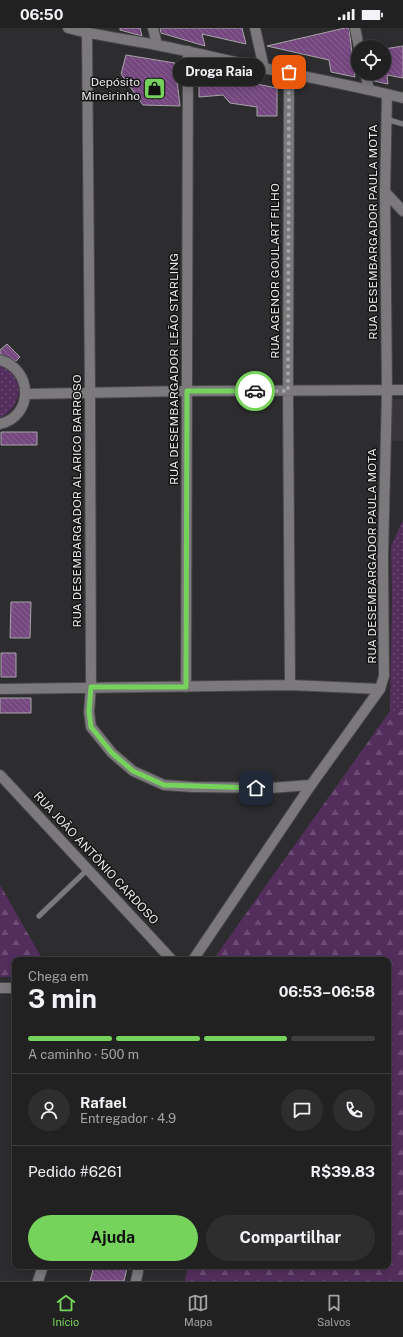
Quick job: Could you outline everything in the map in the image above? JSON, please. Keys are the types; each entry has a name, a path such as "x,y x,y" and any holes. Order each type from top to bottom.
{"street":[{"path":"68,28 90,30 124,40 188,51 369,89 403,98"},
{"path":"153,28 157,45"},
{"path":"255,28 264,68"},
{"path":"355,28 358,40"},
{"name":"RUA DESEMBARGADOR ALARICO BARROSO","path":"90,30 91,687 89,712 91,727 112,753 133,771 164,785 270,788 311,785"},
{"name":"RUA DESEMBARGADOR LEÃO STARLING","path":"186,687 188,51"},
{"name":"RUA AGENOR GOULART FILHO","path":"289,72 288,391 290,685"},
{"path":"367,80 369,89"},
{"name":"RUA DESEMBARGADOR PAULA MOTA","path":"195,957 311,785 380,689 384,676 383,556 387,391 385,192 387,94"},
{"path":"385,192 403,210"},
{"path":"0,360 12,365 20,373 24,383 25,394 23,404 19,412 11,419 0,424"},
{"path":"25,394 90,392 403,390"},
{"path":"0,689 290,685 380,689"},
{"name":"RUA JOÃO ANTÔNIO CARDOSO","path":"0,775 169,957"},
{"path":"0,988 12,988"},
{"path":"38,1281 42,1269"},
{"path":"136,1281 138,1269"}],"lane":[{"path":"386,119 403,124"},
{"path":"39,916 88,869"}],"shaded area":[{"path":"391,399 403,399 403,441 391,441"}],"green space":[{"path":"0,366 9,370 15,376 19,391 14,406 8,413 0,418"},
{"path":"403,520 403,710 390,711 392,598 391,546"},
{"path":"403,710 403,1281 185,1281 187,1269 391,1269 391,957 215,957 390,711"},
{"path":"0,885 41,957 12,957 12,977 0,977"}],"building":[{"path":"120,28 140,28 142,36 120,30"},
{"path":"160,28 242,28 246,44 202,34 205,46 161,33"},
{"path":"349,28 351,44 351,76 331,72 329,60 267,46"},
{"path":"403,46 403,78 391,76 391,48"},
{"name":"Depósito Mineirinho","path":"126,55 175,63 180,106 143,105 121,74"},
{"path":"199,69 224,75 247,78 246,82 277,88 277,116 257,116 257,107 230,103 223,95 199,97"},
{"path":"388,80 388,84 374,81"},
{"path":"7,344 20,357 16,361 0,354 0,350"},
{"path":"1,432 37,432 37,445 1,445"},
{"path":"11,602 31,602 30,638 10,638"},
{"path":"1,653 16,653 16,677 1,677"},
{"path":"0,698 31,698 31,713 0,713"},
{"path":"93,1269 127,1269 124,1281 90,1281"}],"way so far":[{"path":"255,391 288,391 289,72"}],"place":[{"name":"Droga Raia","path":"289,72"},
{"name":"Depósito Mineirinho","path":"155,89"}],"route":[{"path":"255,391 187,391 186,687 91,687 89,712 91,727 112,753 133,771 164,785 256,788"}]}
